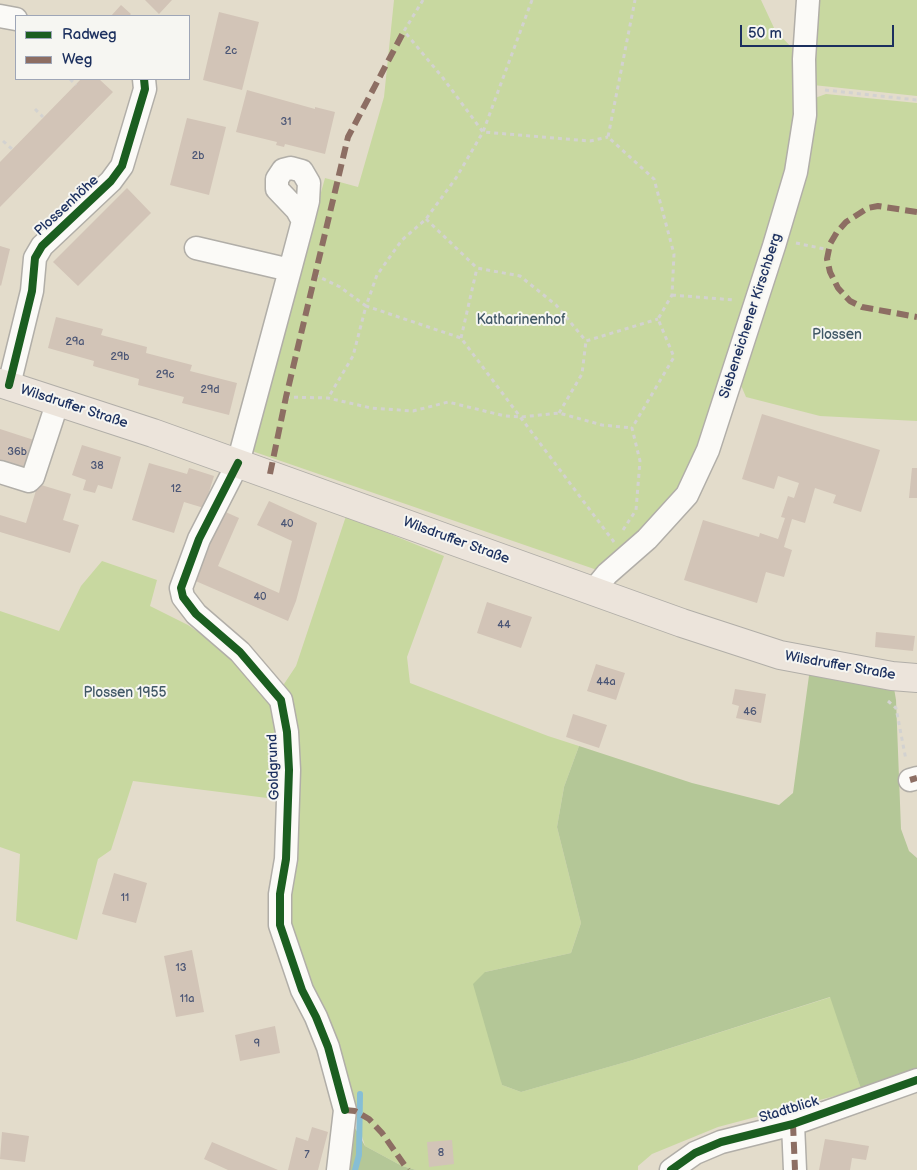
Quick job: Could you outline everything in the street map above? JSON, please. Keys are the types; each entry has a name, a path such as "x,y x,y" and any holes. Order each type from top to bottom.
{"main road":[{"name":"Wilsdruffer Straße","path":"4,384 238,463 682,623 780,655 917,678"}],"street":[{"name":"Siebeneichener Kirschberg","path":"594,590 607,574 647,539 686,495 708,450 796,172 805,114 804,59 808,0"},
{"path":"0,16 15,19"},
{"name":"Plossenhöhe","path":"4,384 32,291 35,258 42,246 111,182 122,166 145,89 144,80"},
{"path":"238,463 303,221"},
{"path":"196,248 290,270"},
{"path":"0,472 29,481 33,477 58,401"},
{"name":"Goldgrund","path":"238,463 199,539 181,588 183,596 196,614 240,652 281,700 287,732 288,770 286,860 280,894 280,925 302,990 316,1017 328,1047 345,1110 338,1170"},
{"name":"Stadtblick","path":"671,1170 695,1153 721,1142 794,1124 917,1080"},
{"name":"Stadtblick","path":"794,1124 795,1170"}],"path":[{"path":"423,0 404,31 443,78 483,132 590,141 608,137"},
{"path":"328,398 353,356 366,306 377,275 402,240 426,219 456,178 483,132 532,0"},
{"path":"608,137 635,0"},
{"path":"71,80 76,84"},
{"path":"804,88 917,100"},
{"path":"35,109 44,117"},
{"path":"586,341 658,319 672,295 674,254 654,179 608,137"},
{"path":"3,140 12,149"},
{"path":"426,219 477,268 520,276 556,305 586,341 582,374 559,413"},
{"path":"776,238 829,250"},
{"path":"461,338 477,268"},
{"path":"315,275 340,287 366,306 461,338 614,543 636,510 640,461 632,428 674,357 658,319"},
{"path":"672,295 743,301"},
{"path":"286,397 328,398 371,408 413,411 448,402 505,416 521,417 559,413 602,425 632,428"},
{"path":"873,672 881,695 896,708 914,779"}],"green space":[{"name":"Katharinenhof","path":"394,0 761,0 775,30 793,49 797,111 789,167 703,441 678,491 600,571 249,450 325,178 358,187 384,97"},
{"path":"815,0 917,0 917,96 813,85"},
{"name":"Plossen","path":"826,94 917,103 917,421 820,416 746,397 740,383 812,99"},
{"path":"346,516 444,556 407,657 410,683 579,746 564,787 557,827 581,923 571,953 485,972 502,1085 521,1092 633,1060 831,997 861,1089 718,1127 652,1154 638,1166 638,1170 416,1170 402,1166 365,1146 338,1060 288,915 295,741 284,684 296,666"},
{"name":"Plossen 1955","path":"102,561 157,580 150,606 188,625 230,654 267,696 279,731 283,800 133,781 111,850 98,859 77,940 16,921 20,854 0,847 0,611 59,631 81,586"},
{"path":"811,661 892,676 896,700 901,829 909,851 917,858 917,1080 861,1089 830,997 633,1060 521,1092 502,1085 473,984 485,972 571,953 581,923 557,827 564,787 579,746 692,783 779,805 793,793"},
{"path":"345,1110 365,1146 402,1166 416,1170 338,1170"}],"building":[{"path":"145,0 172,0 159,14"},
{"path":"121,5 131,14 130,15 112,15"},
{"path":"219,12 259,22 242,90 203,80"},
{"path":"80,80 100,80 113,92 0,207 0,162"},
{"path":"247,90 315,109 315,107 335,112 325,154 285,144 284,147 276,145 277,142 236,132"},
{"path":"187,118 226,127 209,195 170,185"},
{"path":"127,188 151,213 78,286 53,262"},
{"path":"0,246 10,249 1,286 0,285"},
{"path":"56,317 103,329 101,335 147,347 146,353 192,365 190,371 237,383 229,415 182,403 184,397 138,385 139,379 93,366 94,361 48,348"},
{"path":"762,414 880,450 861,512 833,503 836,495 815,488 805,523 792,519 784,547 792,550 784,577 766,572 757,603 684,580 703,520 759,537 760,533 778,539 785,518 781,517 788,496 794,498 799,483 778,476 774,489 742,479"},
{"path":"0,429 37,441 28,471 0,462"},
{"path":"82,445 121,457 112,489 98,485 95,493 83,490 86,480 72,475"},
{"path":"149,463 187,474 189,468 214,476 204,508 184,502 174,533 132,520"},
{"path":"912,468 917,468 917,498 909,498"},
{"path":"38,484 71,494 63,520 79,525 70,553 0,532 0,515 26,523"},
{"path":"269,501 317,523 296,601 288,621 191,579 221,510 239,518 218,566 279,593 292,541 257,525"},
{"path":"487,602 532,617 521,648 477,633"},
{"path":"876,632 915,636 913,651 875,647"},
{"path":"596,664 625,673 616,700 587,691"},
{"path":"735,689 766,694 761,723 736,718 739,706 732,704"},
{"path":"573,714 607,725 599,748 566,737"},
{"path":"114,873 147,883 136,923 102,914"},
{"path":"192,950 204,1012 176,1017 164,956"},
{"path":"275,1026 280,1053 240,1061 235,1035"},
{"path":"312,1127 328,1132 318,1170 288,1170 296,1137 308,1141"},
{"path":"2,1132 29,1136 25,1162 0,1159"},
{"path":"825,1139 869,1146 866,1160 852,1158 850,1170 819,1170"},
{"path":"452,1140 454,1164 429,1167 427,1142"},
{"path":"212,1142 278,1170 228,1170 204,1159"}],"waterway":[{"path":"355,1170 359,1155 360,1094"}],"marked path":[{"path":"270,474 286,397 348,137 404,31"},
{"path":"917,212 878,206 868,208 846,222 837,232 830,244 827,259 830,272 838,288 850,301 862,307 917,317"},
{"path":"910,780 917,778"},
{"path":"345,1110 355,1111 369,1119 382,1133 408,1170"},
{"path":"793,1124 795,1170"}],"cycle path":[{"path":"9,385 32,291 35,258 42,246 111,181 122,166 145,89 144,80"},
{"path":"238,463 199,539 181,588 183,597 196,614 240,652 281,700 287,732 289,770 286,859 280,894 280,925 302,990 316,1017 328,1047 345,1110"},
{"path":"671,1170 695,1153 721,1142 793,1124 917,1080"}]}
